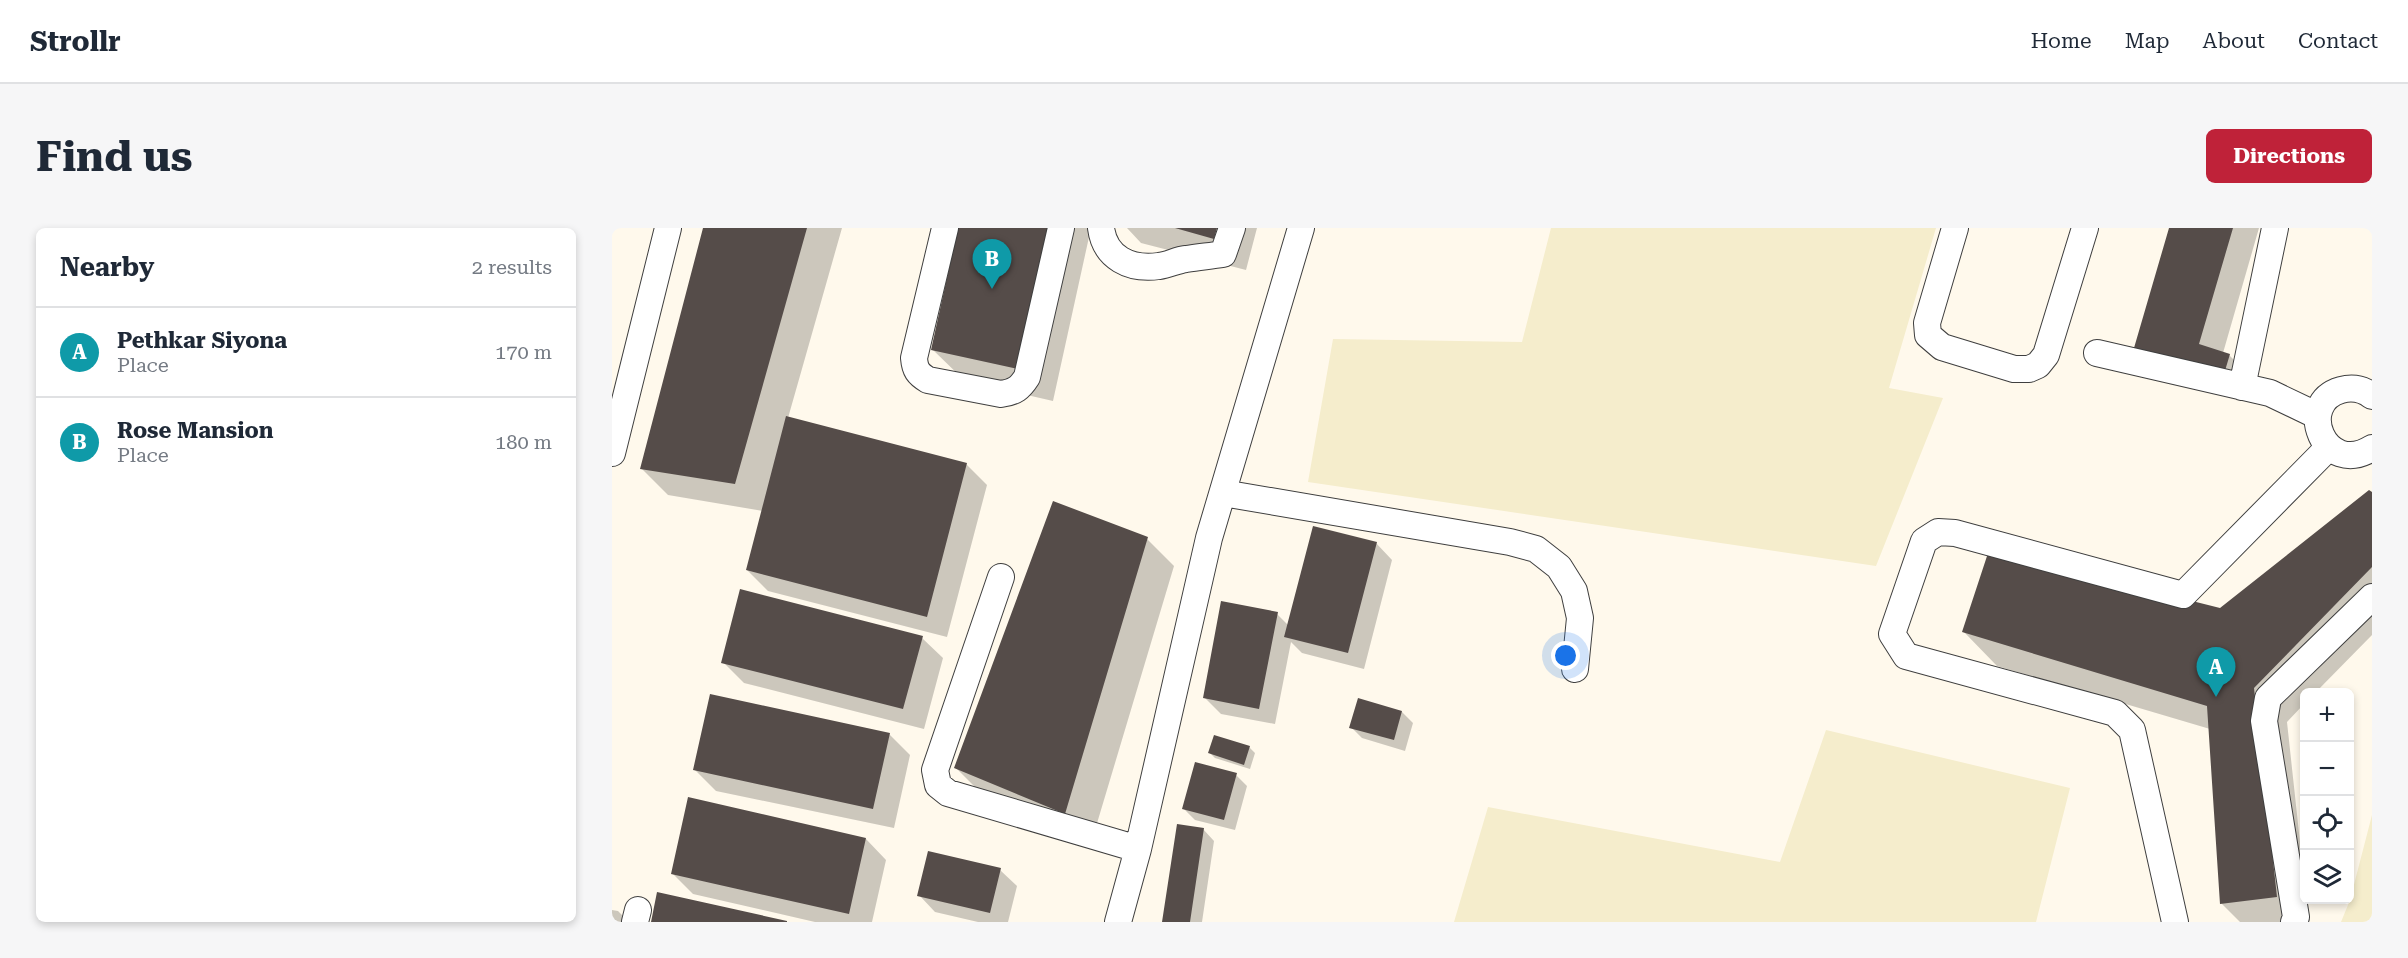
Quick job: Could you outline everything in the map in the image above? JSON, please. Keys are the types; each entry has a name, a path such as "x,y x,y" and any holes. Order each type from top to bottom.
{"street":[{"path":"612,453 668,228"},
{"path":"945,228 914,358 915,368 928,380 1001,394 1013,393 1027,377 1061,228"},
{"path":"1101,228 1103,238 1112,255 1131,266 1158,266 1184,259 1223,254 1232,228"},
{"path":"1118,922 1138,849 1209,538 1301,228"},
{"path":"1955,228 1927,323 1928,335 1942,346 2013,369 2029,369 2038,366 2046,355 2085,228"},
{"path":"2242,387 2275,228"},
{"path":"2097,353 2270,393 2318,416"},
{"path":"2367,387 2337,391 2328,397 2318,416 2321,438 2329,447 2339,453 2368,456"},
{"path":"2175,922 2132,730 2115,712 1906,656 1892,634 1924,541 1938,532 1955,533 2183,595 2329,447"},
{"path":"1223,493 1510,542 1536,549 1559,567 1574,591 1580,618 1575,669"},
{"path":"1000,577 935,770 938,785 948,793 1138,849"},
{"path":"2294,922 2296,917 2264,721 2268,698 2372,597"}],"shaded area":[{"path":"1551,228 1936,228 1889,388 1943,398 1876,566 1308,482 1333,339 1522,342"},
{"path":"1826,730 2070,788 2036,922 1454,922 1488,807 1780,862"},
{"path":"2372,815 2372,922 2341,922 2348,904 2354,904 2354,885"}],"building":[{"path":"703,228 807,228 735,484 640,469"},
{"path":"958,228 1053,228 1022,370 931,350"},
{"path":"1175,228 1217,228 1214,239"},
{"path":"2169,228 2233,228 2199,344 2230,354 2224,374 2134,348"},
{"path":"786,416 967,463 927,617 746,570"},
{"path":"2369,490 2372,492 2372,567 2254,688 2277,897 2220,904 2207,706 1962,632 1989,550 2220,608"},
{"path":"1053,501 1148,537 1065,814 954,768"},
{"path":"1313,526 1377,542 1348,653 1284,637"},
{"path":"740,589 923,636 903,709 721,663"},
{"path":"1221,601 1278,612 1259,709 1203,698"},
{"path":"710,694 890,733 873,809 693,770"},
{"path":"1358,698 1402,711 1394,740 1349,728"},
{"path":"1214,735 1250,746 1244,765 1208,753"},
{"path":"1195,762 1237,773 1224,820 1182,809"},
{"path":"688,797 866,838 849,914 671,874"},
{"path":"1177,824 1204,828 1190,922 1162,922"},
{"path":"928,851 1001,868 990,913 917,896"},
{"path":"657,892 787,921 787,922 651,922"}],"place":[{"name":"Rose Mansion","path":"992,289"},
{"name":"Pethkar Siyona","path":"2216,697"}]}
